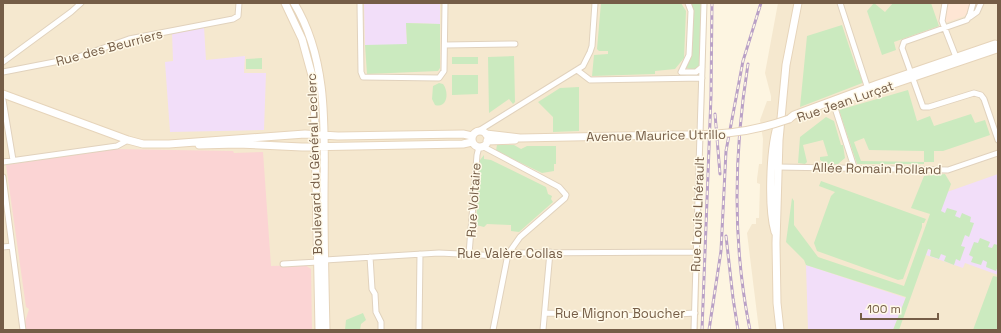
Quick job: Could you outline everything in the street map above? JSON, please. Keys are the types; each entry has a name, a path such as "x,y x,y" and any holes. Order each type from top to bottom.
{"street":[{"path":"3,62 81,3"},
{"name":"Rue des Beurriers","path":"3,72 76,58 129,39 233,19 238,16 239,3"},
{"name":"Boulevard du Général Leclerc","path":"285,3 300,31 312,71 321,261 326,330"},
{"name":"Boulevard du Général Leclerc","path":"294,3 308,30 317,61 322,94 324,146 319,330"},
{"path":"360,3 361,72 363,77 439,78 444,71 445,3"},
{"path":"169,144 184,146 238,144 324,146 456,144 472,139 483,140 583,66 590,52 595,3"},
{"path":"688,3 691,11 689,55 681,72 696,72 702,67"},
{"name":"Rue Louis Lhérault","path":"694,330 704,3"},
{"path":"780,330 777,303 776,237 778,168 786,65 798,3"},
{"path":"945,3 942,21 956,57"},
{"path":"969,18 972,3"},
{"path":"981,3 977,12 969,18 902,44 902,48 923,107 929,107 974,93 981,95 984,99 998,140"},
{"path":"842,4 868,91"},
{"path":"445,45 515,44"},
{"name":"Rue Jean Lurçat","path":"789,119 794,116 868,91 911,76 996,46 956,57 911,76"},
{"path":"577,70 590,80 702,78"},
{"path":"696,72 702,78"},
{"name":"Rue Jean Lurçat","path":"789,119 796,119 868,91"},
{"path":"3,94 128,140 143,144 169,144 315,134 463,134 472,139"},
{"path":"3,100 13,160"},
{"path":"834,105 854,167"},
{"path":"776,237 771,218 772,167 774,136 782,110"},
{"name":"Avenue Maurice Utrillo","path":"483,140 731,134 756,130 789,119"},
{"path":"472,139 475,132 483,140 559,187 566,193 565,198 520,237 508,254 493,330"},
{"path":"3,162 117,146 128,140"},
{"name":"Rue Voltaire","path":"469,254 476,155 483,140"},
{"name":"Allée Romain Rolland","path":"778,168 854,167 948,170 998,154"},
{"path":"3,177 23,330"},
{"path":"3,247 12,246"},
{"path":"543,330 550,252"},
{"name":"Rue Valère Collas","path":"283,264 420,254 696,252"},
{"path":"419,330 420,254"},
{"path":"370,257 372,289 376,294 376,312 381,322 381,330"},
{"name":"Rue Mignon Boucher","path":"545,313 629,316 694,313"}],"shaded area":[{"path":"3,3 707,3 698,330 3,330"},
{"path":"364,3 440,3 440,24 406,23 407,45 365,45"},
{"path":"778,3 998,3 998,330 759,330 747,233 752,224 756,224 756,218 759,218 760,184 757,183 757,179 759,164 762,164 763,139 760,120 767,101 771,101 765,73"},
{"path":"947,3 970,3 968,15 944,23"},
{"path":"204,27 206,60 245,56 244,73 266,73 264,130 170,132 165,62 173,61 172,32"},
{"path":"113,149 233,151 234,153 263,152 271,266 305,265 311,269 312,330 26,330 25,322 29,309 26,307 6,165"},
{"path":"998,174 998,275 965,263 963,268 926,255 947,192"},
{"path":"806,265 906,298 893,330 808,330"}],"green space":[{"path":"601,3 681,3 686,11 684,58 675,69 655,71 655,74 592,76 594,55 608,54 608,51 599,51 597,49"},
{"path":"690,3 700,3 702,5 700,67 696,70 685,68"},
{"path":"874,3 885,12 893,3 931,3 939,26 894,42 896,50 882,55 867,11"},
{"path":"406,23 440,24 440,68 438,71 367,74 365,45 407,44"},
{"path":"842,25 857,70 860,69 865,82 800,107 807,36"},
{"path":"514,56 515,102 513,104 509,99 489,113 488,57"},
{"path":"452,57 478,57 478,64 452,64"},
{"path":"262,58 262,69 246,69 246,59"},
{"path":"452,75 478,75 478,94 452,95"},
{"path":"439,83 443,84 445,87 447,95 445,102 439,106 435,105 432,99 433,86"},
{"path":"579,87 579,131 553,132 553,117 538,102 560,88"},
{"path":"908,90 917,121 930,116 934,126 971,114 975,123 985,120 990,135 943,151 934,151 934,162 924,162 924,164 857,164 839,110","holes":["864,138 869,150 924,151 924,162 861,161 854,142"]},
{"path":"826,117 834,121 841,145 843,145 845,158 838,164 826,164 820,160 820,157 828,156 823,140 803,145 807,162 805,164 798,163 800,137"},
{"path":"497,145 514,145 521,149 527,146 556,146 556,164 554,164 554,171 542,173 496,151"},
{"path":"484,155 484,159 491,160 546,187 548,194 552,196 551,199 553,202 519,232 511,231 511,225 487,224 484,227 476,225 480,160"},
{"path":"945,174 951,184 941,211 945,213 947,208 957,211 955,216 960,218 962,213 971,217 970,222 974,223 969,237 965,235 961,246 965,247 960,261 956,259 954,265 944,261 946,256 941,254 939,259 930,256 931,250 928,249 899,330 893,330 906,297 806,265 804,260 786,242 792,198 794,201 794,225 818,257 904,286 930,214 911,208 924,176"},
{"path":"821,181 926,219 924,223 922,223 922,227 903,279 898,280 817,251 814,243 831,196 835,192 819,186"},
{"path":"980,238 990,242 988,247 992,248 994,244 998,245 998,266 996,271 986,267 987,262 983,260 981,265 971,262 973,257 969,255 974,242 978,243"},
{"path":"993,276 998,277 998,330 973,330"},
{"path":"363,313 366,320 361,324 360,330 345,330 346,320"}],"railway":[{"path":"702,330 711,96 712,3"},
{"path":"709,330 721,251 726,151 743,61 761,3"},
{"path":"748,64 740,130 737,197 740,264 750,330"},
{"path":"715,114 720,174"},
{"path":"726,236 738,330"}]}
